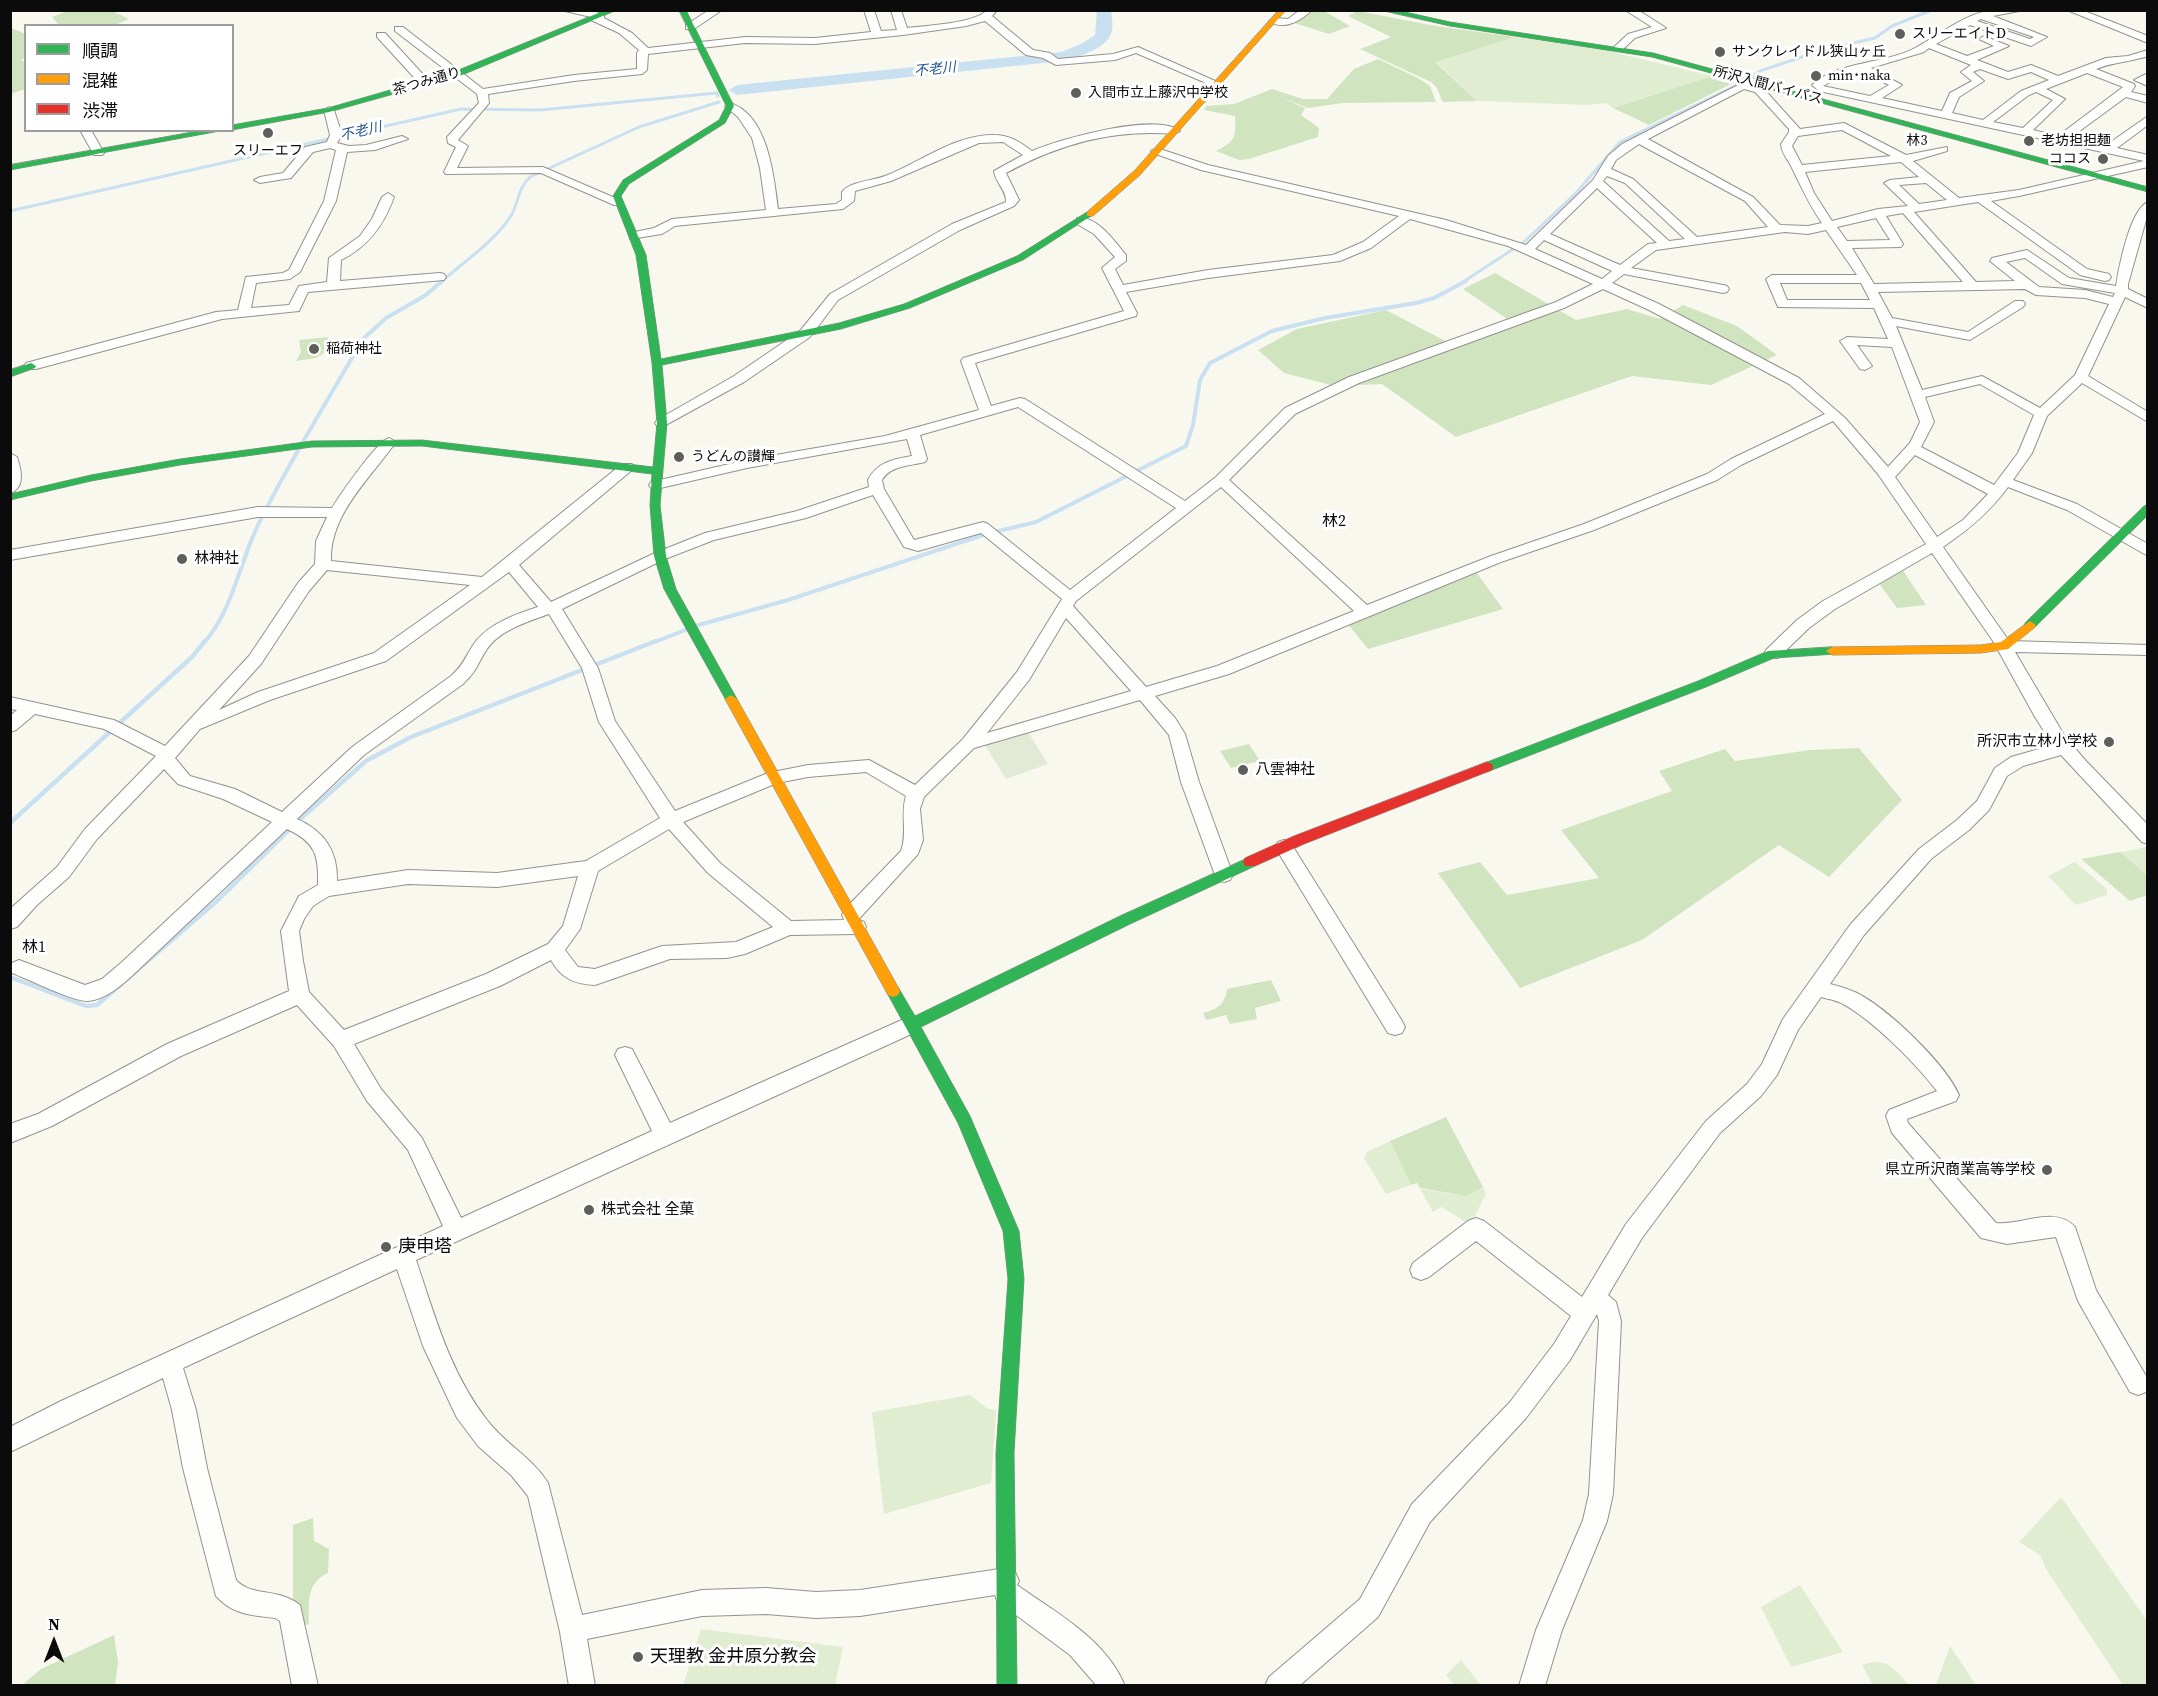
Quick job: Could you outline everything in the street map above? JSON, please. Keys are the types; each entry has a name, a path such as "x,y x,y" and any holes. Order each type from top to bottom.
{"main road":[{"name":"茶つみ通り","path":"234,128 329,110 459,73 614,10"},
{"path":"682,10 730,106 722,121 626,182 617,196 641,255 657,363 662,423 656,523 660,556 670,589 965,1121 1011,1231 1015,1252 1016,1306 1005,1453 1007,1686"},
{"name":"所沢入間バイパス","path":"1383,10 1435,21 1619,46"},
{"name":"所沢入間バイパス","path":"1407,10 1619,46 2102,174 2148,184"},
{"path":"657,363 805,334 907,306 1020,258 1081,221 1137,173 1275,16"},
{"name":"所沢入間バイパス","path":"1750,80 1849,98 2148,190"},
{"path":"10,168 210,132"},
{"path":"10,374 32,366"},
{"path":"10,497 91,478 180,462 312,444 389,442 450,445 627,467 657,478"},
{"path":"911,1025 1125,920 1284,847 1481,768 1702,684 1773,654 1982,649 2004,646 2020,635 2148,508"}],"street":[{"path":"566,10 598,17 638,41 645,51"},
{"path":"690,27 717,10"},
{"path":"869,10 877,33"},
{"path":"896,10 903,32"},
{"path":"1275,16 1290,22 1307,10"},
{"path":"1619,46 1634,35 1661,28 1630,10"},
{"path":"2019,10 1968,16 1957,28 1920,50 1833,76 1817,86 1849,98 1874,99 2108,149 2148,160"},
{"path":"2072,10 2148,40"},
{"path":"618,203 545,170 450,172 462,146 452,141 453,137 481,102 574,78 638,72 642,70 642,53 645,51 754,39 815,41 903,32 966,23 989,14 1030,52 1046,55 1056,62 1115,57 1138,50 1217,84"},
{"path":"1968,16 2031,43 2042,37 1980,15"},
{"path":"1957,28 2004,46 1969,59"},
{"path":"399,29 443,64 459,73 481,102"},
{"path":"381,35 425,83"},
{"path":"1928,44 2008,76 2031,69 2060,81"},
{"path":"1985,123 2016,98 2110,60 2129,59 2148,53"},
{"path":"1946,114 1954,95 1979,81 1966,72 1981,64"},
{"path":"1862,67 1897,85 1874,99"},
{"path":"2061,139 2124,93 2130,86 2089,70"},
{"path":"2148,76 2139,80 2148,83"},
{"path":"1527,250 1596,182 1612,158 1640,139 1750,80 1791,122 1795,133"},
{"path":"2026,131 2060,99 2038,89"},
{"path":"2124,93 2148,100"},
{"path":"730,106 741,112 759,144 769,183 772,212"},
{"path":"329,110 336,142 330,201 317,261 333,285"},
{"path":"2108,149 2148,119"},
{"path":"1887,476 1914,449 1928,423 1887,321 1844,245 1803,186 1798,168 1787,149 1788,142 1795,133 1844,126 1903,158 1957,202"},
{"path":"662,423 739,379 805,334 834,297 948,231 1010,204 1013,200 1000,178 1000,171 1068,142 1131,129 1152,128 1174,131"},
{"path":"86,132 98,153"},
{"path":"634,236 658,231 672,223 839,207 848,201 848,192 851,189 887,179 980,139 1004,138 1014,142 1032,156"},
{"path":"260,180 287,176 309,149 336,142 363,150 402,139"},
{"path":"1640,139 1749,200 1778,229"},
{"path":"1798,168 1918,157 1943,149"},
{"path":"1157,151 1205,168 1462,229 1527,250 1654,307 1794,381 1808,391 1833,416 1887,476 1937,544 1956,578 2004,646 2052,730 2065,748 2148,837"},
{"path":"555,950 566,967 575,974 604,975 674,951 718,951 743,948 767,939 787,927 854,921 909,854 914,840 911,809 916,794 968,744 1023,676 1067,602 1184,507 1221,480 1290,411 1354,380 1560,305 1603,284 1646,249 1665,244 1778,229 1808,230 1878,213 2002,195 2102,174 2148,160"},
{"path":"1605,171 1629,181 1693,240"},
{"path":"1929,179 1890,183 1973,286"},
{"path":"1596,182 1665,244"},
{"path":"1985,185 2002,195"},
{"path":"244,311 250,280 286,276 367,236 382,214 388,198"},
{"path":"1981,199 2084,272 2095,273 2120,292"},
{"path":"1773,654 1803,624 1829,605 1937,544 1968,523 1992,499 2025,453 2041,414 2081,377 2120,292 2140,215 2147,207"},
{"path":"1844,245 1898,244 1878,213"},
{"path":"1120,289 1208,274 1336,258 1367,245 1407,216"},
{"path":"986,411 968,361 1131,313 1108,268 1122,258 1098,231 1081,221"},
{"path":"1544,235 1620,270 1723,289"},
{"path":"2120,292 2085,294 2036,291 1996,261 2027,254 2066,281 2094,284 2120,292 2148,304"},
{"path":"32,366 221,315 294,308 303,289 440,277"},
{"path":"1878,304 1782,303 1772,279 1867,284 2028,285"},
{"path":"1887,321 1970,336 2019,304"},
{"path":"1865,366 1847,341 1896,343"},
{"path":"2081,377 2148,418"},
{"path":"1918,395 1982,380 2041,414"},
{"path":"657,478 887,440 1020,402 1184,507"},
{"path":"968,744 1223,670 1365,612 1712,477 1736,462 1833,416"},
{"path":"912,433 920,459 902,462 881,471 874,480 909,544 918,546 988,531 1067,602 1177,734 1190,782 1224,874"},
{"path":"10,922 30,900 63,872 91,834 166,757 267,645 299,593 323,565 323,542 338,513 389,442"},
{"path":"1914,449 2000,487 2072,507 2148,551"},
{"path":"10,457 15,474 10,489"},
{"path":"192,729 264,696 380,657 510,564 627,467"},
{"path":"1221,480 1365,612"},
{"path":"13,969 84,993 93,993 103,989 382,732 457,680 470,668 480,646 501,628 551,608 660,556 710,536 801,515 877,489"},
{"path":"10,555 258,512 338,513"},
{"path":"510,564 551,608 590,668 607,722 671,820 714,868 787,927"},
{"path":"323,565 486,582"},
{"path":"2004,646 2148,650"},
{"path":"10,703 115,728 166,757 184,780 229,794 303,829 321,847 328,866 327,889"},
{"path":"10,726 31,708"},
{"path":"1278,1686 1369,1608 1421,1513 1518,1410 1562,1352 1635,1231 1713,1127 1754,1090 1770,1069 1790,1025 1857,930 1925,854 1963,825 1983,805 2001,772 2018,760 2065,748"},
{"path":"457,1232 416,1144 374,1095 341,1040 300,995 290,931 306,901 327,889 408,877 497,880 590,867 671,820 774,777 808,771 869,766 916,794"},
{"path":"1284,847 1395,1027"},
{"path":"341,1040 493,980 555,950 571,929 590,867"},
{"path":"1818,988 1852,999 1889,1028 1944,1082 1949,1095 1900,1113 1896,1116 1899,1126 1989,1230 2000,1235 2047,1227 2062,1228 2067,1234 2086,1294 2138,1384"},
{"path":"10,1134 45,1120 174,1050 300,995"},
{"path":"10,1440 69,1409 665,1135 911,1025"},
{"path":"625,1055 665,1135"},
{"path":"1421,1270 1476,1228 1590,1305 1608,1310 1610,1321 1601,1494 1595,1521 1549,1630 1532,1686"},
{"path":"403,1256 457,1398 480,1431 523,1468 536,1485 573,1632 582,1686"},
{"path":"170,1364 184,1410 195,1468 225,1587 232,1598 240,1601 275,1604 286,1608 291,1614 304,1686"},
{"path":"573,1632 583,1627 702,1603 766,1600 816,1605 860,1603 1006,1586 1083,1651 1107,1676 1112,1686"}],"green space":[{"path":"67,11 112,11 129,19 117,24 58,24 52,17"},
{"path":"1311,11 1324,11 1350,26 1329,34 1294,23"},
{"path":"1358,11 1430,25 1515,37 1435,62 1477,101 1445,102 1442,101 1437,88 1431,82 1360,49 1391,37 1348,16"},
{"path":"11,28 24,33 24,58 21,60 24,62 24,89 11,94"},
{"path":"1515,37 1608,51 1712,76 1613,108 1606,103 1588,105 1477,101 1435,61"},
{"path":"1378,59 1430,86 1436,102 1343,103 1308,108 1278,96 1305,108 1301,115 1319,128 1318,137 1249,159 1239,160 1216,151 1233,138 1235,116 1204,110 1206,106 1234,104 1272,89 1303,99 1327,99 1354,69"},
{"path":"1712,76 1735,82 1649,125 1613,108"},
{"path":"1495,273 1576,320 1627,309 1660,319 1683,305 1737,326 1777,355 1711,385 1632,376 1456,437 1382,384 1335,386 1284,373 1258,350 1297,329 1386,310 1451,344 1513,323 1463,289"},
{"path":"328,337 329,350 316,358 296,361 301,352 299,340"},
{"path":"1902,569 1926,605 1897,608 1878,582"},
{"path":"1476,572 1503,609 1368,649 1348,624"},
{"path":"1026,729 1048,764 1006,779 983,742"},
{"path":"1249,744 1260,761 1231,768 1220,751"},
{"path":"1859,748 1902,800 1829,877 1779,845 1642,940 1520,988 1438,873 1480,862 1507,895 1599,878 1561,830 1672,791 1659,771 1725,749 1735,761 1810,750"},
{"path":"2147,847 2147,875 2120,852"},
{"path":"2120,852 2147,875 2147,895 2130,901 2081,859"},
{"path":"2075,862 2107,889 2107,895 2076,905 2048,876"},
{"path":"1271,980 1281,1001 1255,1008 1257,1019 1230,1024 1226,1015 1206,1020 1203,1013 1220,1005 1225,999 1227,989"},
{"path":"1446,1117 1483,1187 1466,1196 1420,1188 1417,1183 1411,1185 1390,1141"},
{"path":"1390,1141 1411,1185 1386,1194 1364,1158 1367,1152"},
{"path":"1483,1187 1486,1194 1470,1225 1442,1207 1433,1212 1420,1189 1466,1196"},
{"path":"970,1395 988,1409 996,1410 991,1483 884,1514 872,1412"},
{"path":"2061,1497 2147,1621 2147,1685 2123,1685 2046,1569 2040,1555 2019,1542"},
{"path":"313,1518 314,1541 329,1549 328,1573 321,1577 312,1588 309,1601 309,1624 303,1626 293,1598 293,1525"},
{"path":"1800,1585 1843,1652 1791,1667 1761,1607"},
{"path":"701,1629 843,1647 835,1685 683,1685"},
{"path":"114,1635 118,1662 115,1685 22,1685 41,1669"},
{"path":"1950,1646 1976,1685 1936,1685"},
{"path":"1461,1660 1481,1685 1454,1685 1446,1675"},
{"path":"1872,1662 1889,1665 1909,1685 1873,1685 1862,1665"}],"waterway":[{"name":"不老川","path":"737,90 1062,56 1086,48 1098,41 1104,31 1104,10"},
{"path":"1463,282 1524,242 1576,193 1620,142 1737,85 1760,71 1823,50 1875,38 1892,26 1932,10"},
{"name":"不老川","path":"10,211 461,109 540,110 717,93 718,96"},
{"path":"441,282 489,241 506,223 523,186 530,177 639,127 719,102"},
{"path":"204,643 222,615 252,538 271,500 363,339 386,318 426,295 442,281"},
{"path":"695,626 788,600 986,534 1036,522 1186,446 1193,425 1200,380 1210,363 1272,331 1325,318 1416,303 1434,298 1466,281"},
{"path":"652,643 688,629"},
{"path":"10,823 192,657 205,641"},
{"path":"10,977 86,1006 97,1005 219,899 298,821 366,761 411,737 656,641"}],"traffic: fast":[{"path":"234,128 329,110 459,73 614,10"},
{"path":"682,10 730,106 722,121 626,182 617,196 641,255 657,363 662,423 655,505 660,556 670,589 731,699"},
{"path":"1383,10 1450,24 1653,55 2148,190"},
{"path":"10,168 210,132"},
{"path":"657,363 841,326 907,306 1020,258 1090,214"},
{"path":"10,374 31,366"},
{"path":"10,497 91,478 180,462 312,444 422,443 657,471"},
{"path":"2030,625 2148,508"},
{"path":"1487,767 1702,684 1772,654 1832,651"},
{"path":"911,1025 1125,920 1250,862"},
{"path":"893,991 965,1121 1011,1231 1016,1279 1005,1453 1007,1686"}],"traffic: slow":[{"path":"1090,214 1137,173 1283,10"},
{"path":"1832,651 1981,649 2004,646 2030,625"},
{"path":"731,699 893,991"}],"traffic: jam":[{"path":"1250,862 1299,840 1487,767"}],"place":[{"name":"スリーエイトD","path":"1900,34"},
{"name":"サンクレイドル狭山ヶ丘","path":"1720,52"},
{"name":"min･naka","path":"1816,76"},
{"name":"入間市立上藤沢中学校","path":"1076,93"},
{"name":"スリーエフ","path":"268,133"},
{"name":"老坊担担麺","path":"2029,141"},
{"name":"ココス","path":"2103,159"},
{"name":"稲荷神社","path":"314,349"},
{"name":"うどんの讃輝","path":"679,457"},
{"name":"林神社","path":"182,559"},
{"name":"所沢市立林小学校","path":"2109,742"},
{"name":"八雲神社","path":"1243,770"},
{"name":"県立所沢商業高等学校","path":"2047,1170"},
{"name":"株式会社 全菓","path":"589,1210"},
{"name":"庚申塔","path":"386,1247"},
{"name":"天理教 金井原分教会","path":"638,1657"}],"district":[{"name":"林3","path":"1917,141"},
{"name":"林2","path":"1334,522"},
{"name":"林1","path":"34,948"}]}
